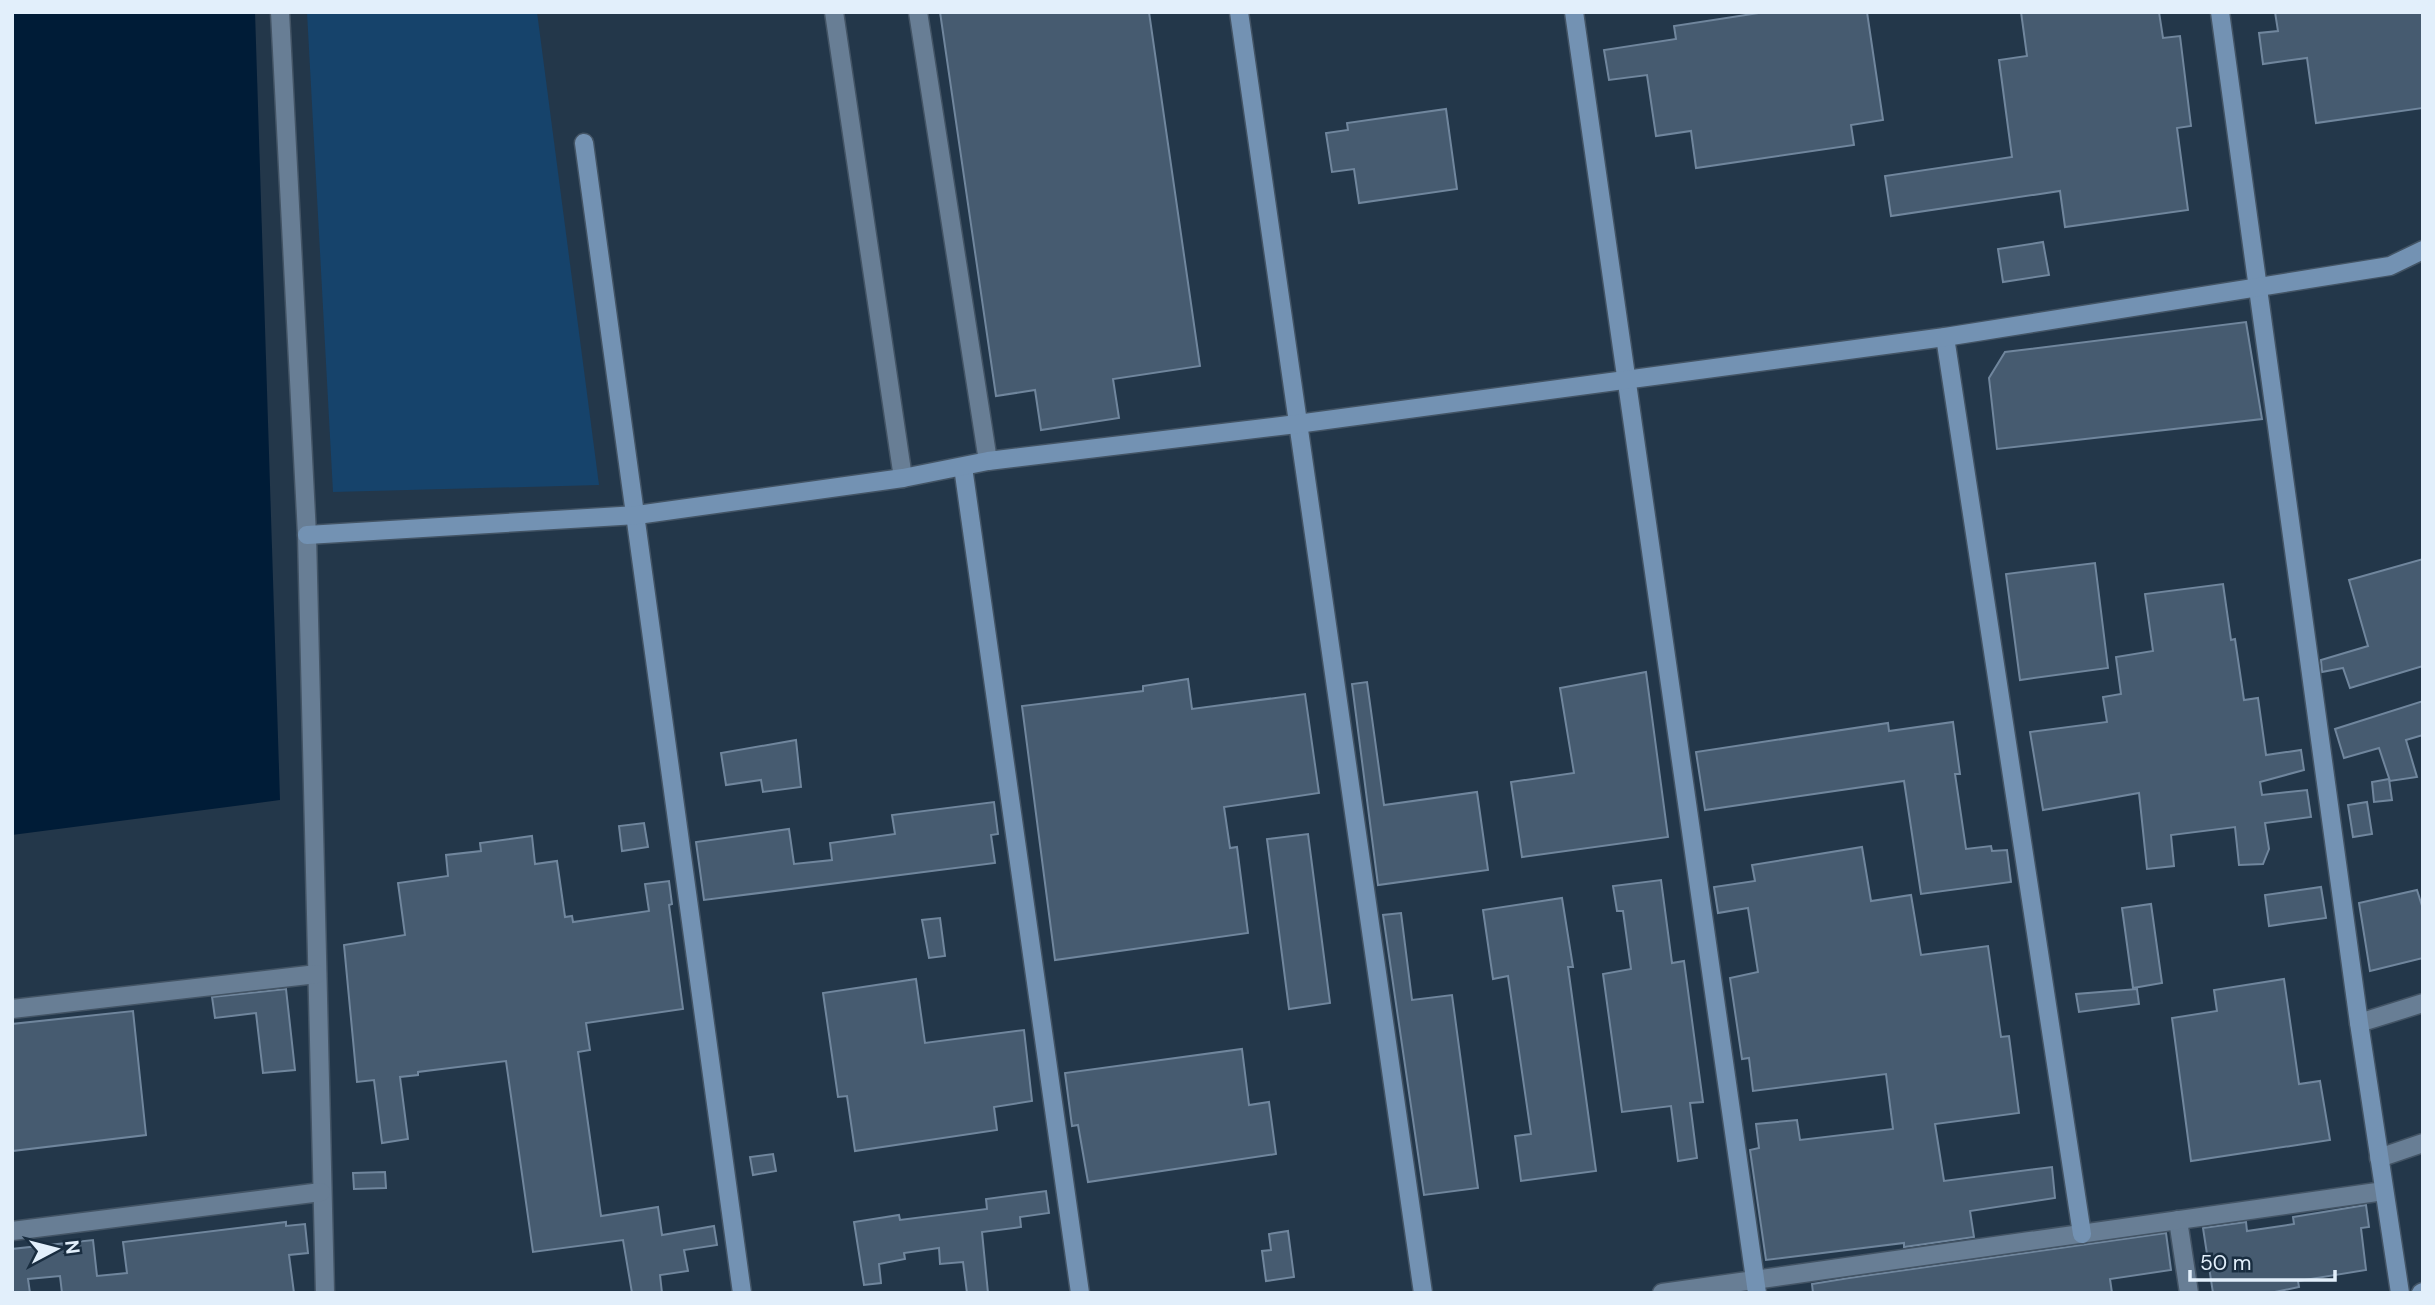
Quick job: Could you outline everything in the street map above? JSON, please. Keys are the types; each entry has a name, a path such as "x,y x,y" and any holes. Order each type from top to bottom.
{"street":[{"path":"280,12 307,535 325,1293"},
{"path":"834,12 903,478"},
{"path":"918,12 988,461"},
{"path":"1239,12 1423,1293"},
{"path":"1574,12 1756,1286"},
{"path":"2220,12 2359,1023 2400,1293"},
{"path":"584,143 742,1293"},
{"path":"307,535 637,515 903,478 988,461 1297,424 1628,377 1945,337 2390,266 2423,250"},
{"path":"1945,337 2082,1234"},
{"path":"963,467 1080,1293"},
{"path":"12,1009 317,974"},
{"path":"2359,1023 2423,1003"},
{"path":"2379,1158 2423,1143"},
{"path":"1662,1293 1756,1286 2082,1234 2384,1191"},
{"path":"12,1231 321,1192"},
{"path":"2178,1220 2189,1293"}],"shaded area":[{"path":"12,12 255,12 280,800 12,835"},
{"path":"307,12 537,12 599,485 333,492"}],"building":[{"path":"940,12 1149,12 1200,366 1113,379 1119,418 1041,430 1035,390 996,396"},
{"path":"1765,12 1867,12 1883,120 1851,125 1854,145 1696,168 1691,131 1656,136 1647,75 1609,80 1604,50 1676,39 1674,26"},
{"path":"2021,12 2159,12 2163,38 2180,36 2191,126 2177,128 2188,210 2065,227 2060,191 1891,216 1885,176 2012,157 1999,60 2027,56"},
{"path":"2275,12 2423,12 2423,108 2316,123 2307,58 2263,64 2259,33 2278,31"},
{"path":"1446,109 1457,189 1359,203 1354,169 1332,172 1326,133 1348,130 1347,123"},
{"path":"2043,242 2049,275 2003,282 1998,249"},
{"path":"2246,322 2262,419 1997,449 1989,378 2005,352"},
{"path":"2423,559 2423,666 2350,688 2343,668 2322,672 2321,660 2368,646 2349,580"},
{"path":"2095,563 2108,668 2020,680 2006,574"},
{"path":"2223,584 2231,640 2235,639 2244,700 2258,698 2266,755 2301,750 2304,770 2260,782 2262,795 2307,790 2311,817 2265,823 2269,849 2263,864 2239,865 2235,827 2171,835 2174,866 2147,869 2139,793 2043,810 2030,732 2107,722 2103,697 2121,694 2116,657 2153,651 2145,594"},
{"path":"1646,672 1668,837 1522,857 1511,782 1574,773 1560,688"},
{"path":"1188,679 1192,709 1305,694 1319,793 1224,807 1230,848 1237,847 1248,933 1055,960 1022,706 1143,691 1143,686"},
{"path":"1367,682 1384,805 1477,792 1488,870 1378,885 1352,684"},
{"path":"2423,701 2423,735 2406,740 2417,777 2390,781 2379,748 2344,758 2335,729"},
{"path":"1953,722 1960,774 1955,774 1966,849 1991,846 1992,851 2007,850 2011,882 1921,894 1904,781 1705,810 1696,752 1888,723 1889,731"},
{"path":"796,740 801,787 763,792 761,780 726,785 721,753"},
{"path":"2389,779 2392,800 2374,802 2372,782"},
{"path":"994,802 998,834 991,835 995,863 704,900 696,842 789,829 794,864 832,860 830,843 895,834 892,815"},
{"path":"2367,802 2372,834 2353,837 2348,805"},
{"path":"644,823 648,847 622,851 619,826"},
{"path":"1308,834 1330,1003 1289,1009 1267,839"},
{"path":"532,836 535,864 557,861 565,917 572,916 573,922 649,911 645,884 669,881 672,904 669,905 683,1009 586,1023 590,1050 578,1052 601,1216 658,1207 662,1235 714,1226 717,1245 684,1250 688,1271 660,1275 662,1293 632,1293 623,1240 533,1252 506,1061 418,1072 418,1075 400,1077 408,1139 382,1143 374,1080 357,1082 344,945 405,935 398,883 448,876 446,855 481,851 480,843"},
{"path":"1862,847 1871,901 1911,895 1921,955 1988,946 2001,1037 2009,1036 2019,1113 1935,1124 1944,1181 2052,1167 2055,1198 1970,1211 1974,1237 1904,1247 1904,1243 1766,1260 1750,1150 1759,1148 1756,1124 1797,1120 1800,1140 1893,1129 1886,1074 1753,1091 1749,1058 1742,1059 1730,978 1758,972 1748,908 1718,913 1714,887 1755,881 1752,865"},
{"path":"1661,880 1672,963 1684,961 1703,1102 1690,1103 1697,1158 1678,1161 1671,1106 1622,1112 1603,974 1631,969 1623,911 1617,911 1613,886"},
{"path":"2321,887 2326,918 2269,926 2265,895"},
{"path":"2417,890 2423,909 2423,958 2370,971 2359,903"},
{"path":"1562,898 1573,967 1568,967 1596,1171 1521,1181 1515,1136 1531,1134 1508,976 1493,979 1483,910"},
{"path":"2151,904 2162,983 2133,988 2122,908"},
{"path":"1401,913 1412,1000 1452,995 1478,1188 1424,1195 1383,915"},
{"path":"940,918 945,956 929,958 922,920"},
{"path":"916,979 925,1043 1024,1030 1032,1101 994,1107 997,1130 855,1151 847,1096 838,1097 823,993"},
{"path":"2284,979 2299,1084 2320,1081 2330,1140 2191,1161 2172,1018 2217,1011 2214,990"},
{"path":"286,989 295,1070 263,1073 256,1013 215,1018 212,997"},
{"path":"2137,989 2139,1004 2079,1012 2076,994"},
{"path":"133,1011 146,1135 12,1151 12,1024"},
{"path":"1242,1049 1249,1105 1269,1102 1276,1154 1088,1182 1078,1125 1072,1126 1065,1073"},
{"path":"773,1154 776,1171 753,1175 750,1157"},
{"path":"385,1172 386,1188 354,1189 353,1173"},
{"path":"1046,1191 1049,1213 1020,1217 1021,1227 982,1232 988,1293 967,1293 963,1262 940,1264 939,1248 904,1253 905,1259 879,1264 881,1283 864,1285 854,1222 899,1215 900,1220 987,1209 986,1199"},
{"path":"2366,1205 2369,1227 2361,1228 2366,1270 2298,1281 2299,1287 2270,1293 2213,1293 2203,1228 2246,1222 2247,1231 2294,1224 2293,1217"},
{"path":"286,1222 286,1226 305,1224 308,1253 289,1255 294,1293 62,1293 60,1276 28,1279 30,1293 12,1293 12,1249 93,1240 97,1276 127,1273 123,1242"},
{"path":"1288,1231 1294,1277 1266,1281 1262,1251 1271,1250 1269,1234"},
{"path":"2166,1233 2171,1270 2110,1279 2112,1293 1813,1293 1812,1284"}]}
